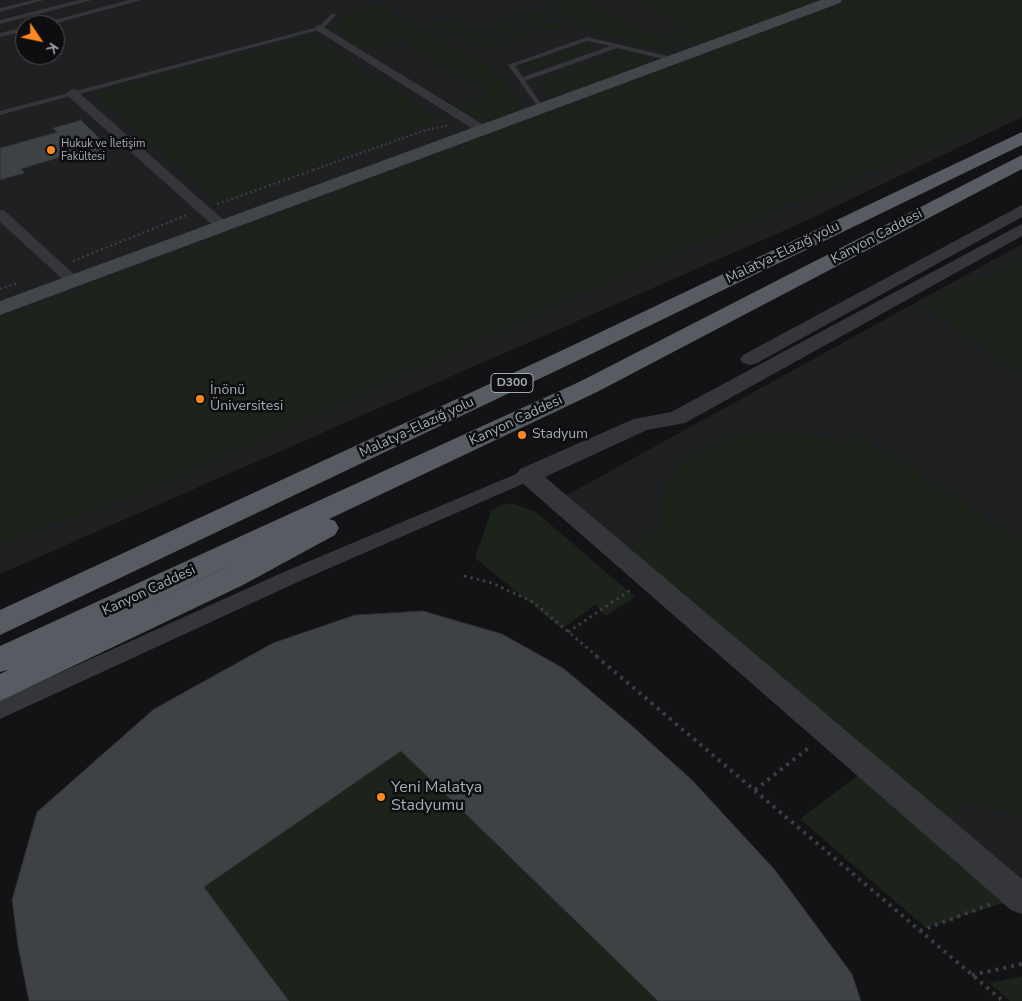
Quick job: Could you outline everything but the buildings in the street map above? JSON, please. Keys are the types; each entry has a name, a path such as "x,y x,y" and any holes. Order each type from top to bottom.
{"highway":[{"name":"Malatya-Elazığ yolu","path":"0,624 564,358 1022,138"},
{"name":"Kanyon Caddesi","path":"0,660 582,390 1022,161"},
{"path":"0,688 233,577 582,390"},
{"path":"0,615 72,590"}],"main road":[{"path":"0,308 542,110 835,0"}],"street":[{"path":"0,22 88,0"},
{"path":"65,19 138,0"},
{"path":"320,28 485,131"},
{"path":"0,35 15,31"},
{"path":"72,93 222,226"},
{"path":"642,424 662,408 1022,210"},
{"path":"0,214 73,281"},
{"path":"0,710 294,576 642,424 677,418 1022,229"},
{"path":"528,475 1020,896"}],"lane":[{"path":"0,10 41,0"},
{"path":"0,113 320,28 334,15"},
{"path":"542,110 511,65 587,39 676,60"},
{"path":"521,80 617,46"}],"path":[{"path":"59,268 203,209 423,131 467,120"},
{"path":"0,289 27,280"},
{"path":"464,576 492,583 516,592 534,602 1003,1001"},
{"path":"568,632 649,577"},
{"path":"755,790 829,732"},
{"path":"920,931 1020,896"},
{"path":"972,975 1022,964"}],"shaded area":[{"name":"İnönü Üniversitesi","path":"0,0 1022,0 1022,117 799,224 0,574"},
{"path":"569,0 579,0 683,50 678,52 601,34 546,7"},
{"path":"633,0 821,0 695,47 669,36 692,27"},
{"path":"851,0 1022,0 1022,110 641,266 161,484 0,544 0,318"},
{"path":"377,4 498,73 524,109 496,119 477,118 457,107 492,95 400,39 365,49 331,29 357,9"},
{"path":"533,11 562,25 545,31 517,16"},
{"path":"450,17 468,26 451,32 433,22"},
{"path":"503,20 531,35 515,40 487,25"},
{"path":"473,29 501,45 484,50 456,35"},
{"path":"311,36 439,119 219,203 94,94"},
{"path":"589,44 597,48 529,71 521,67"},
{"path":"621,53 655,61 551,99 539,82"},
{"path":"1022,244 1022,885 547,506"},
{"path":"1022,261 1022,374 918,302"},
{"path":"763,432 812,435 847,442 860,436 1022,542 1022,815 1010,815 968,802 943,822 624,550 661,528 660,508 666,486 685,459 728,437"},
{"path":"511,503 536,512 635,597 606,616 595,605 562,629 475,558 491,511 499,506"},
{"name":"Yeni Malatya Stadyumu","path":"423,611 503,634 563,668 630,724 775,870 852,974 861,1001 29,1001 18,946 12,900 37,812 154,709 355,615"},
{"path":"861,773 1006,902 926,928 800,819"},
{"path":"1022,976 1022,1001 1010,1001 989,983"}],"place":[{"name":"Hukuk ve İletişim Fakültesi","path":"51,150"},
{"name":"İnönü Üniversitesi","path":"200,399"},
{"name":"Stadyum","path":"522,435"},
{"name":"Yeni Malatya Stadyumu","path":"381,797"}]}
